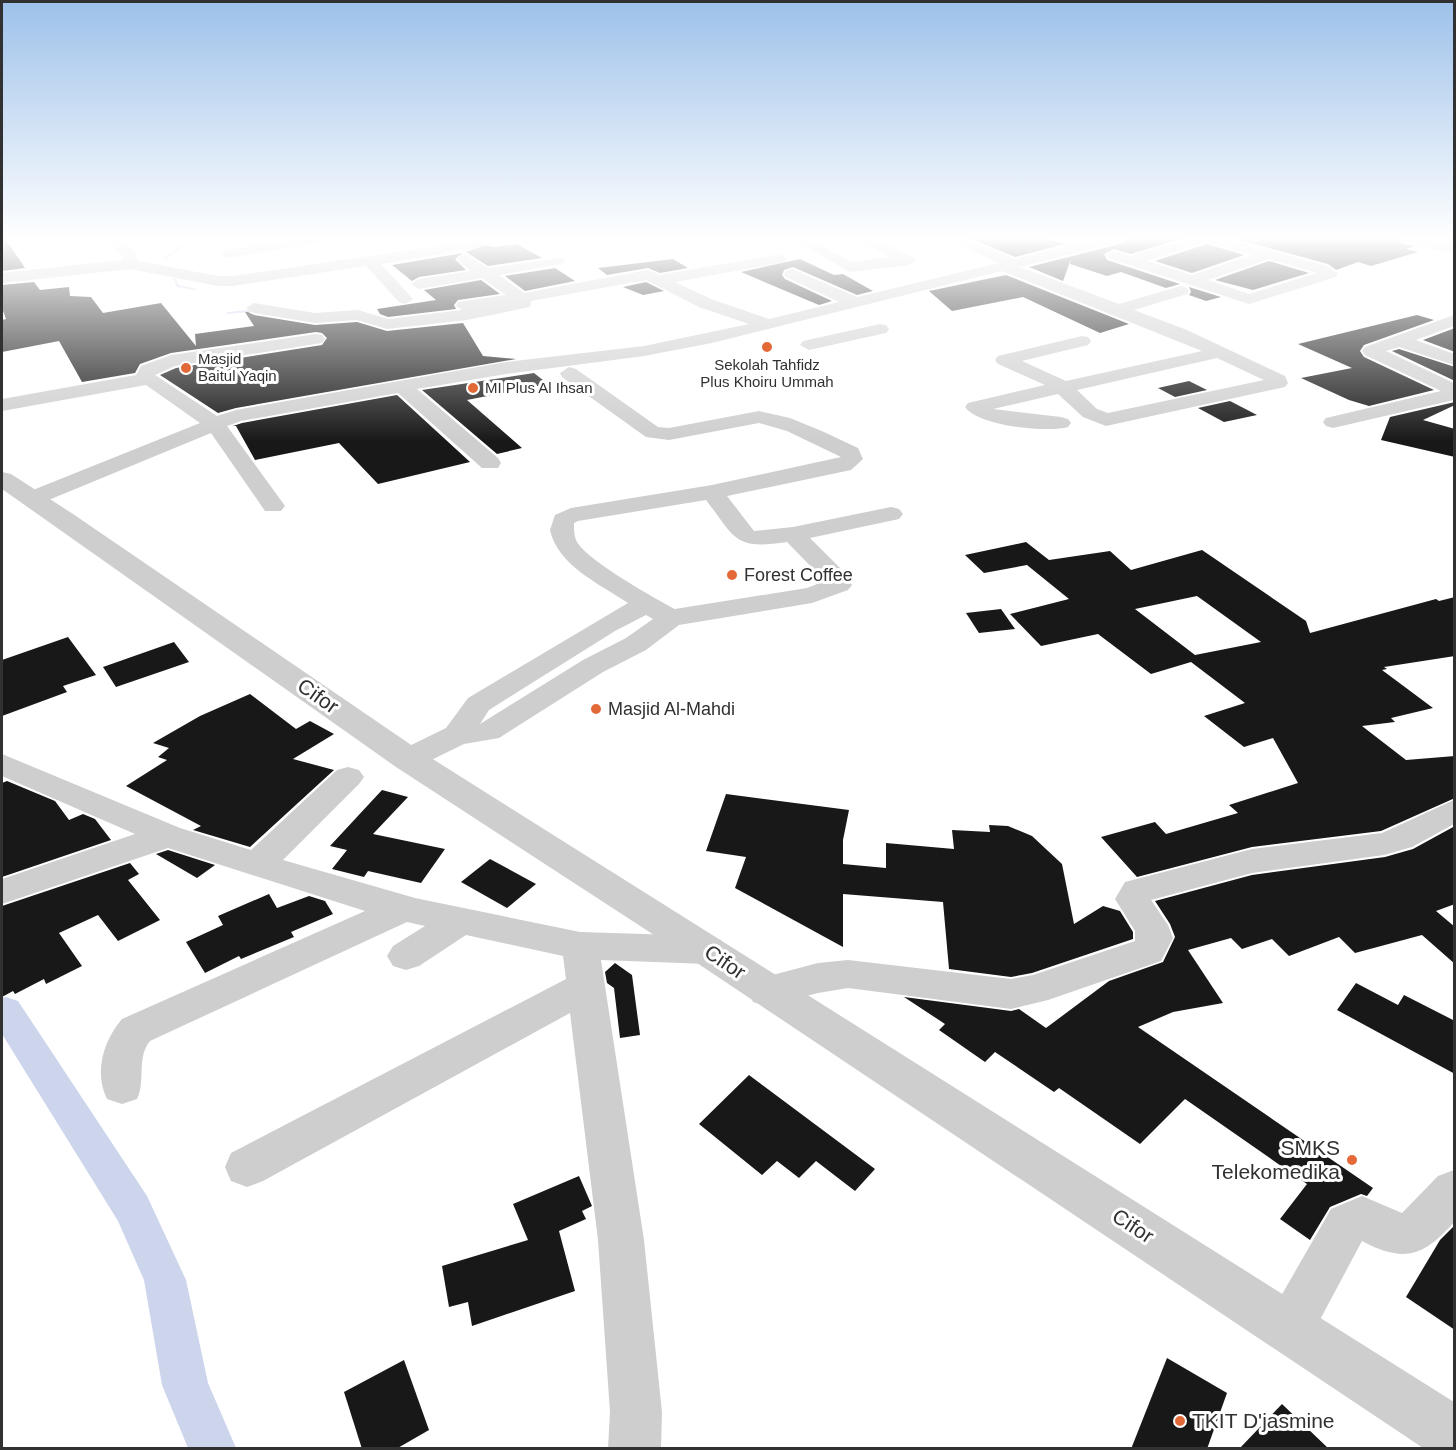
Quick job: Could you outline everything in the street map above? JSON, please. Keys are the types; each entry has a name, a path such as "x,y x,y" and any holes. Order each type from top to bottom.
{"street":[{"path":"256,306 315,318 358,315 387,324 514,306"},
{"path":"713,306 770,325"},
{"path":"16,489 236,416 506,368 644,351 770,325 847,306"},
{"path":"809,345 880,329 856,306"},
{"path":"1082,341 1004,360 1060,385 1090,413 1114,421 1278,383 1278,380 1220,352 1107,306"},
{"path":"1118,310 1130,306"},
{"path":"1455,320 1371,351 1455,392"},
{"path":"143,380 153,367 171,361 316,339"},
{"path":"1398,340 1455,360"},
{"path":"1062,423 1002,417 983,412 975,406 1060,385 1220,352"},
{"path":"568,373 653,433 669,434 759,417 773,419 808,431 849,453 852,459 843,465 712,492 571,515 563,520 561,527 565,540 577,558 644,605 671,618"},
{"path":"2,405 143,380 153,381 215,424 273,506"},
{"path":"404,387 490,463"},
{"path":"1334,422 1455,392"},
{"name":"Cifor","path":"16,489 74,526 408,759 708,950 767,991 1455,1435"},
{"path":"712,492 746,536 758,539 891,514"},
{"path":"408,759 457,735 488,732 583,672 636,644 671,618 812,595 839,585 836,578 793,534"},
{"path":"457,735 478,704 606,625 644,605"},
{"path":"2,764 168,836 404,908 461,921 583,966"},
{"path":"257,865 348,777"},
{"path":"767,991 818,978 848,974 1011,994 1034,990 1148,951 1154,946 1155,939 1151,926 1137,909 1133,899 1137,891 1252,861 1384,844 1400,839 1455,811"},
{"path":"2,892 102,855 168,836"},
{"path":"122,1087 121,1058 128,1038 136,1030 404,908"},
{"path":"406,956 461,921"},
{"path":"247,1167 583,966 708,950"},
{"path":"583,966 621,1240 636,1412 635,1449"},
{"path":"1290,1327 1347,1224 1362,1217 1393,1232 1405,1235 1414,1232 1455,1190"}],"building":[{"path":"2,306 98,306 103,313 146,306 163,306 196,346 195,334 254,326 245,312 315,325 357,322 387,331 463,323 483,356 516,359 218,413 160,375 176,368 322,345 327,338 322,333 316,332 171,353 140,364 135,373 82,382 59,341 2,352 2,320 6,319"},
{"path":"399,306 454,306 456,309 388,317 380,314 377,309"},
{"path":"946,306 979,306 952,311"},
{"path":"1042,306 1083,306 1129,324 1100,333"},
{"path":"1417,315 1434,320 1364,345 1360,351 1364,357 1434,390 1369,406 1349,400 1301,378 1352,368 1298,344"},
{"path":"1455,328 1455,352 1423,340"},
{"path":"1399,349 1455,367 1455,381 1392,351"},
{"path":"534,373 548,384 467,400 522,448 497,454 422,390"},
{"path":"1189,381 1207,390 1175,397 1158,388"},
{"path":"397,395 470,462 378,484 339,443 255,460 236,426 233,426 242,423"},
{"path":"1230,401 1257,415 1224,422 1198,408"},
{"path":"1455,402 1455,405 1423,420 1455,429 1455,457 1381,440 1390,417"},
{"path":"1026,542 1049,560 1110,551 1131,570 1202,550 1306,621 1310,633 1436,599 1439,601 1455,597 1455,656 1384,667 1387,669 1382,670 1433,708 1391,718 1395,722 1362,726 1406,760 1455,756 1455,798 1381,831 1252,847 1137,877 1101,837 1155,822 1166,834 1238,813 1229,805 1298,783 1273,738 1244,747 1204,716 1245,703 1191,662 1151,674 1098,634 1041,646 1010,614 1069,599 1027,565 984,573 965,555","holes":["1197,596 1261,642 1195,655 1135,609"]},
{"path":"1001,609 1015,629 979,633 966,613"},
{"path":"68,637 96,675 63,686 67,692 2,716 2,660"},
{"path":"174,642 189,662 116,687 103,667"},
{"path":"250,694 296,729 310,721 334,734 293,759 334,770 250,847 193,830 201,826 126,786 167,760 158,757 169,748 153,743 200,716"},
{"path":"7,781 55,801 69,820 83,814 95,819 111,840 2,877 2,783"},
{"path":"382,790 408,797 373,834 445,849 421,883 368,871 364,877 332,869 347,850 330,846"},
{"path":"726,794 849,810 843,840 843,864 886,868 886,843 954,849 952,830 990,832 989,825 1008,826 1032,836 1062,864 1074,924 1103,906 1120,911 1133,932 1133,939 1032,973 1011,977 949,969 943,902 843,894 843,947 735,888 746,857 706,851"},
{"path":"1455,826 1455,904 1436,911 1455,927 1455,964 1422,935 1355,953 1339,937 1289,956 1272,939 1242,949 1231,938 1188,950 1223,1003 1173,1012 1138,1027 1373,1188 1367,1196 1361,1194 1330,1207 1310,1240 1280,1219 1307,1184 1185,1099 1140,1144 1059,1088 1054,1092 995,1052 985,1062 939,1030 945,1024 904,997 1011,1011 1019,1009 1046,1028 1109,981 1163,962 1175,937 1170,924 1155,901 1252,875 1385,857 1413,849"},
{"path":"168,850 215,865 197,878 156,854"},
{"path":"490,859 536,884 507,908 461,882"},
{"path":"130,863 139,874 128,880 160,920 118,941 98,915 59,933 82,966 46,984 44,979 15,994 13,991 2,997 2,906"},
{"path":"269,894 277,908 309,896 325,901 333,914 291,932 294,937 241,959 239,956 205,973 186,942 223,925 218,916"},
{"path":"615,963 632,975 640,1035 620,1038 614,988 607,983 605,972"},
{"path":"1356,983 1398,1005 1404,995 1455,1021 1455,1074 1337,1010"},
{"path":"749,1075 875,1169 855,1191 816,1161 799,1178 777,1161 762,1175 699,1124"},
{"path":"579,1176 592,1206 582,1211 586,1219 559,1231 575,1291 472,1326 468,1302 449,1307 442,1266 528,1240 513,1204"},
{"path":"1455,1225 1455,1330 1406,1297 1440,1240"},
{"name":"TKIT D'jasmine","path":"1167,1358 1227,1393 1207,1449 1131,1449"},
{"path":"404,1360 429,1430 396,1449 362,1449 344,1392"},
{"path":"1282,1404 1329,1449 1239,1449"}],"waterway":[{"path":"228,313 258,310"},
{"path":"2,1012 6,1011 133,1209 165,1280 185,1385 212,1448"}],"place":[{"name":"Sekolah Tahfidz Plus Khoiru Ummah","path":"767,347"},
{"name":"Masjid Baitul Yaqin","path":"186,368"},
{"name":"MI Plus Al Ihsan","path":"473,388"},
{"name":"Forest Coffee","path":"732,575"},
{"name":"Masjid Al-Mahdi","path":"596,709"},
{"name":"SMKS Telekomedika","path":"1352,1160"},
{"name":"TKIT D'jasmine","path":"1180,1421"}]}
